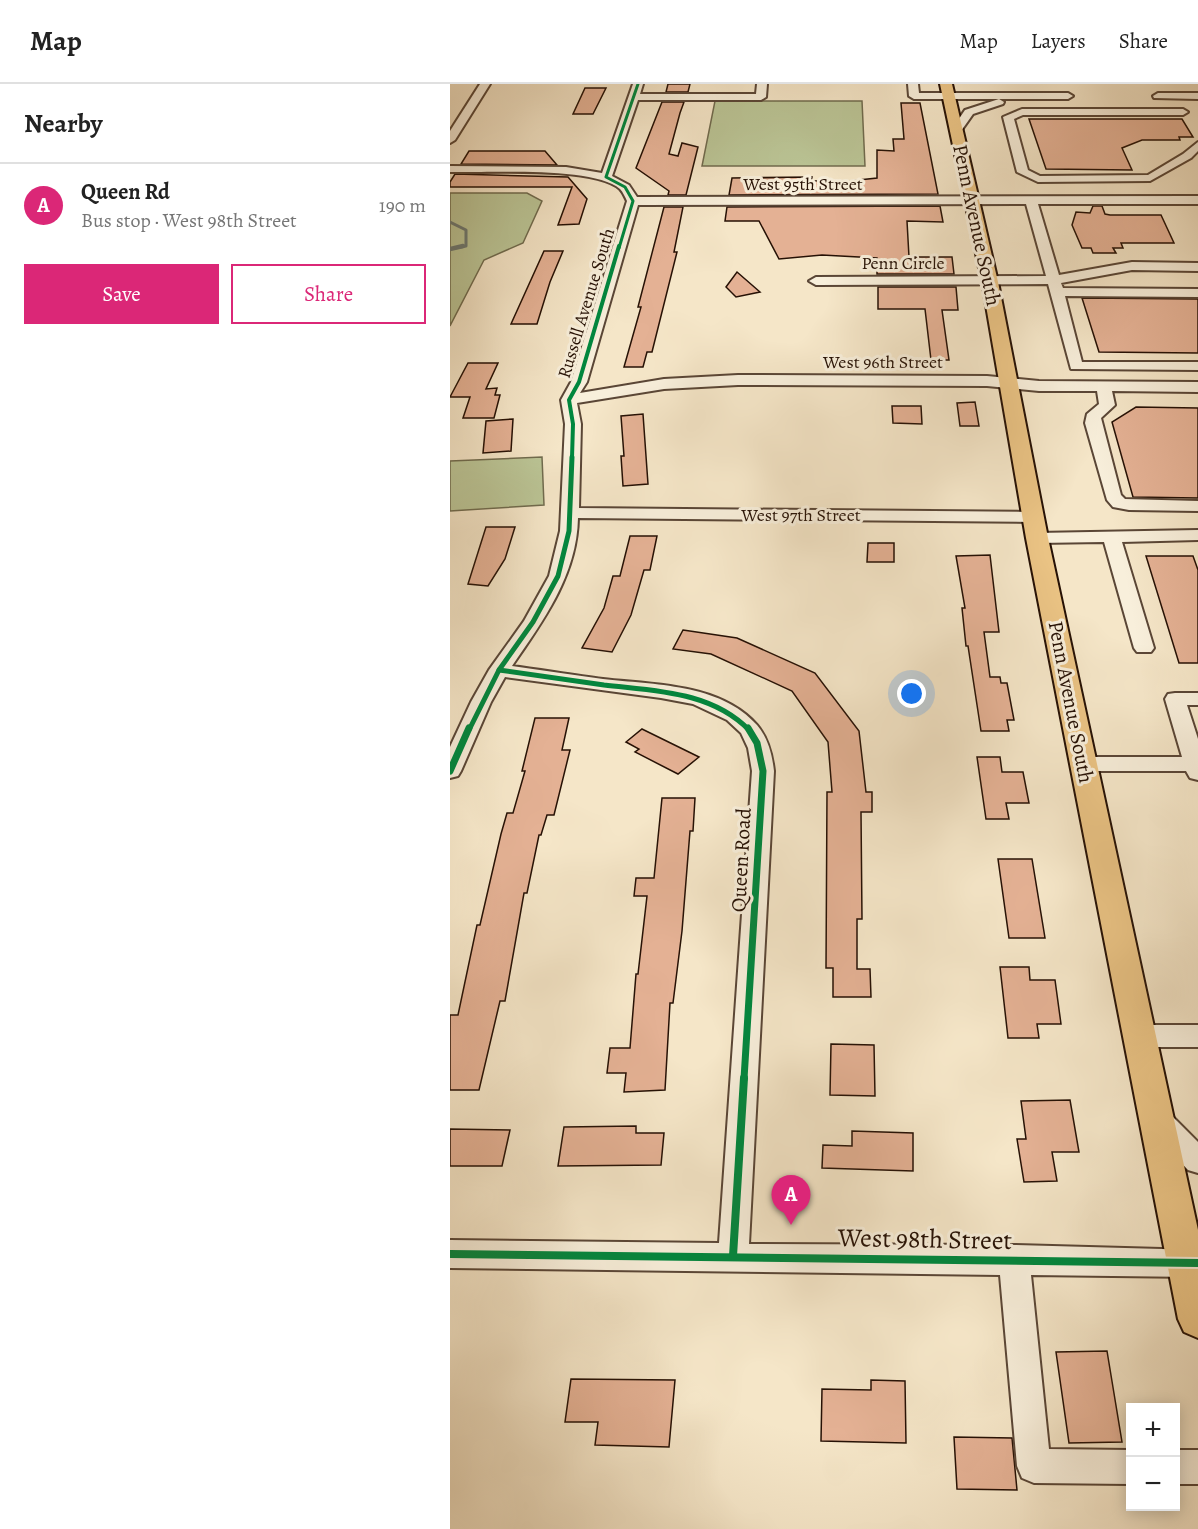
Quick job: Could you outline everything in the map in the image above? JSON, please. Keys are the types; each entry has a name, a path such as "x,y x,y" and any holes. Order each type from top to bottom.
{"main road":[{"name":"Penn Avenue South","path":"947,90 990,282 1035,527 1155,1117 1194,1261 1198,1319"}],"street":[{"path":"450,140 485,84"},
{"path":"606,177 636,90 761,97 762,84"},
{"path":"913,84 914,96 947,90 1040,96 1084,96"},
{"path":"959,84 994,93 1040,96"},
{"path":"957,129 969,112 985,105 1040,96"},
{"path":"1152,96 1198,96"},
{"path":"1174,96 1186,116 1022,112 1008,117 1023,172 1038,179 1150,178 1187,156 1198,145"},
{"path":"450,169 566,170 606,177 625,187 633,201"},
{"name":"West 95th Street","path":"633,201 1198,200"},
{"name":"Russell Avenue South","path":"450,771 481,702 499,670 533,622 558,576 569,531 573,424 569,400 579,382 633,201"},
{"path":"1031,201 1076,366 1198,366"},
{"path":"1055,286 1132,266 1198,267"},
{"name":"Penn Circle","path":"816,281 990,282 1055,286"},
{"path":"1055,286 1198,293"},
{"name":"West 96th Street","path":"569,400 664,384 701,381 987,381 1039,386 1198,387"},
{"path":"1104,387 1107,405 1094,417 1093,423 1113,496 1119,503 1129,506 1198,506"},
{"name":"West 97th Street","path":"569,513 1035,527 1111,537 1198,535"},
{"path":"1111,537 1144,648"},
{"name":"Queen Road","path":"499,670 672,694 702,701 728,713 749,729 760,749 763,771 733,1256"},
{"path":"1083,764 1196,768 1175,699 1198,699"},
{"path":"1138,1036 1198,1036"},
{"path":"1155,1117 1198,1161"},
{"name":"West 98th Street","path":"450,1254 1194,1261"},
{"path":"1014,1259 1034,1466 1126,1467"},
{"path":"1180,1467 1198,1467"}],"green space":[{"path":"715,101 862,101 865,166 702,166"},
{"path":"450,193 527,193 542,201 523,243 484,260 450,326"},
{"path":"542,457 544,505 450,511 450,461"}],"building":[{"path":"668,84 690,84 688,92 666,92"},
{"path":"585,88 606,88 593,114 573,114"},
{"path":"662,102 684,102 669,154 678,156 682,143 698,147 686,195 668,195 669,191 636,168"},
{"path":"901,103 920,103 938,194 729,195 732,178 812,177 811,181 849,181 877,178 877,150 894,151 893,139 904,139"},
{"path":"1029,119 1182,119 1193,137 1179,137 1180,140 1142,140 1122,148 1132,170 1046,169"},
{"path":"469,151 545,151 557,165 461,164"},
{"path":"455,174 568,177 587,199 579,224 558,225 572,187 450,187"},
{"path":"940,206 943,222 907,221 909,257 952,257 954,274 877,274 877,258 822,255 779,259 759,221 725,221 727,207"},
{"path":"1093,206 1102,206 1105,214 1110,215 1161,215 1174,243 1121,243 1123,248 1113,248 1116,253 1093,253 1091,248 1082,248 1072,225 1076,212 1090,213"},
{"path":"664,207 683,207 674,252 677,252 652,352 647,352 643,367 624,367 641,307 638,307"},
{"path":"544,251 563,251 550,282 537,324 511,324"},
{"path":"737,272 760,292 736,297 726,287"},
{"path":"878,287 956,287 958,310 942,310 949,360 931,360 925,309 878,309"},
{"path":"1082,298 1198,299 1198,353 1099,352"},
{"path":"468,363 498,363 486,389 497,388 495,395 500,395 494,418 463,418 470,397 450,397"},
{"path":"975,402 979,426 960,426 957,403"},
{"path":"892,406 921,406 922,424 893,423"},
{"path":"1136,407 1198,408 1198,498 1133,497 1112,422"},
{"path":"643,414 648,484 623,486 621,456 624,456 621,416"},
{"path":"513,419 511,451 483,453 486,421"},
{"path":"486,527 515,527 505,559 488,586 468,584"},
{"path":"630,536 657,536 650,570 644,570 631,615 612,652 582,648 604,608 613,576 620,576"},
{"path":"868,543 894,543 894,562 867,562"},
{"path":"990,555 999,632 984,632 990,677 1000,677 1001,683 1007,683 1014,720 1007,720 1009,731 981,731 968,646 966,646 962,608 965,608 956,556"},
{"path":"1146,556 1193,556 1198,570 1198,663 1179,663"},
{"path":"683,630 737,638 815,673 859,731 866,792 872,792 872,812 861,812 862,919 857,919 857,969 870,969 871,997 833,997 833,968 826,968 827,792 832,792 828,742 792,691 711,654 673,649"},
{"path":"535,718 569,718 562,750 570,750 554,815 547,815 541,835 539,835 527,893 524,893 505,1001 500,1001 479,1090 450,1090 450,1015 458,1015 477,925 480,925 507,813 513,813 525,771 522,771"},
{"path":"642,729 699,757 678,774 635,752 639,749 626,742"},
{"path":"977,757 1000,757 1002,772 1023,772 1029,803 1006,803 1009,819 986,819"},
{"path":"662,798 695,798 682,931 673,1003 670,1003 665,1090 624,1092 626,1073 607,1073 610,1048 630,1048 636,974 638,974 647,896 634,896 636,878 654,878"},
{"path":"998,859 1032,859 1045,938 1009,938"},
{"path":"1000,967 1029,967 1030,980 1055,980 1061,1024 1037,1024 1039,1038 1008,1038"},
{"path":"831,1044 874,1045 875,1096 830,1095"},
{"path":"1070,1100 1079,1152 1052,1152 1057,1181 1024,1182 1017,1139 1026,1139 1021,1101"},
{"path":"636,1126 636,1133 664,1133 661,1165 558,1166 564,1127"},
{"path":"450,1129 510,1130 502,1166 450,1166"},
{"path":"852,1131 913,1133 913,1171 822,1168 823,1145 852,1146"},
{"path":"1107,1351 1122,1442 1069,1443 1056,1352"},
{"path":"571,1379 675,1380 669,1447 595,1445 598,1422 565,1422"},
{"path":"871,1380 905,1381 906,1443 821,1441 822,1389 871,1390"},
{"path":"954,1437 1012,1438 1017,1490 957,1489"}],"waterway":[{"path":"450,222 466,230 466,246 455,248"},
{"path":"450,249 463,246"}],"cycle path":[{"path":"450,771 481,702 499,670 533,622 558,576 569,531 573,424 569,400 579,382 633,201 625,187 606,177 638,84"},
{"path":"499,670 661,691 700,700 734,716 748,728 757,743 763,771 733,1256"},
{"path":"450,1254 1198,1263"}],"place":[{"name":"Queen Rd","path":"791,1225"}]}
